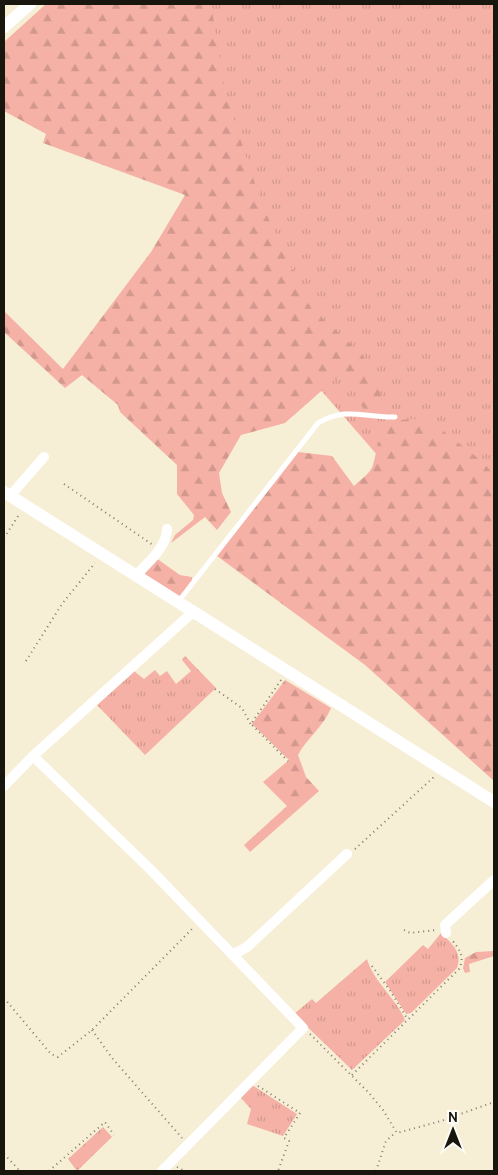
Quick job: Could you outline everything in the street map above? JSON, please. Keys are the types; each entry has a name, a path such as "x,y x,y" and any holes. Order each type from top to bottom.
{"street":[{"path":"4,27 30,4"},
{"path":"44,457 7,494 192,613 494,802"},
{"path":"135,576 159,549 165,540 167,530"},
{"path":"4,786 33,756 192,613"},
{"path":"33,756 150,869 199,922 234,954 303,1028 162,1171"},
{"path":"234,954 247,947 347,854"},
{"path":"445,931 445,925 494,880"}],"lane":[{"path":"178,603 318,423 336,414 345,413 395,417"}],"path":[{"path":"64,484 159,549"},
{"path":"4,538 25,505"},
{"path":"26,661 62,604 102,554"},
{"path":"251,725 287,672"},
{"path":"215,689 242,708 251,725 288,761"},
{"path":"347,854 442,770"},
{"path":"4,998 56,1057 92,1030 199,922"},
{"path":"352,1075 454,975 462,964 459,949 445,931 410,933 404,930"},
{"path":"372,966 408,1020"},
{"path":"303,1028 352,1075 383,1110 396,1132"},
{"path":"92,1030 112,1058 189,1145"},
{"path":"251,1082 300,1114 284,1138 289,1141 278,1171"},
{"path":"376,1171 386,1141 396,1132 401,1133 441,1121 494,1102"},
{"path":"49,1171 105,1122 114,1135"},
{"path":"4,1154 20,1171"}],"green space":[{"path":"46,4 211,4 225,92 262,205 310,307 363,355 372,380 383,397 382,405 367,410 355,401 358,388 344,371 285,423 241,435 219,473 222,493 231,512 217,530 205,517 171,543 175,535 193,520 194,515 177,494 177,465 120,412 118,405 82,375 65,388 4,332 4,311 63,369 151,252 185,195 43,143 46,134 4,111 4,42"},
{"path":"169,4 494,4 494,546 405,487 272,334"},
{"path":"413,419 437,426 483,462 494,475 494,781 365,665 217,556 298,452 332,456 354,486 372,468 380,438 387,427 401,420"},
{"path":"156,558 180,575 192,577 192,580 180,597 144,575"},
{"path":"185,656 216,688 145,755 96,704 134,671 144,679 155,670 160,676 167,671 176,684 191,671 182,660"},
{"path":"285,680 331,708 324,721 298,755 306,777 319,791 250,852 244,845 287,806 263,782 289,760 252,724"},
{"path":"441,933 455,948 458,957 457,968 411,1013 406,1014 385,982 423,945 428,949"},
{"path":"494,951 494,956 469,964 470,972 465,973 463,968 465,958 476,952"},
{"path":"367,959 374,975 396,1004 405,1020 352,1070 294,1014 312,999 316,1003"},
{"path":"252,1085 297,1114 283,1136 247,1124 251,1109 240,1097"},
{"path":"103,1127 112,1137 77,1171 68,1159"}]}
